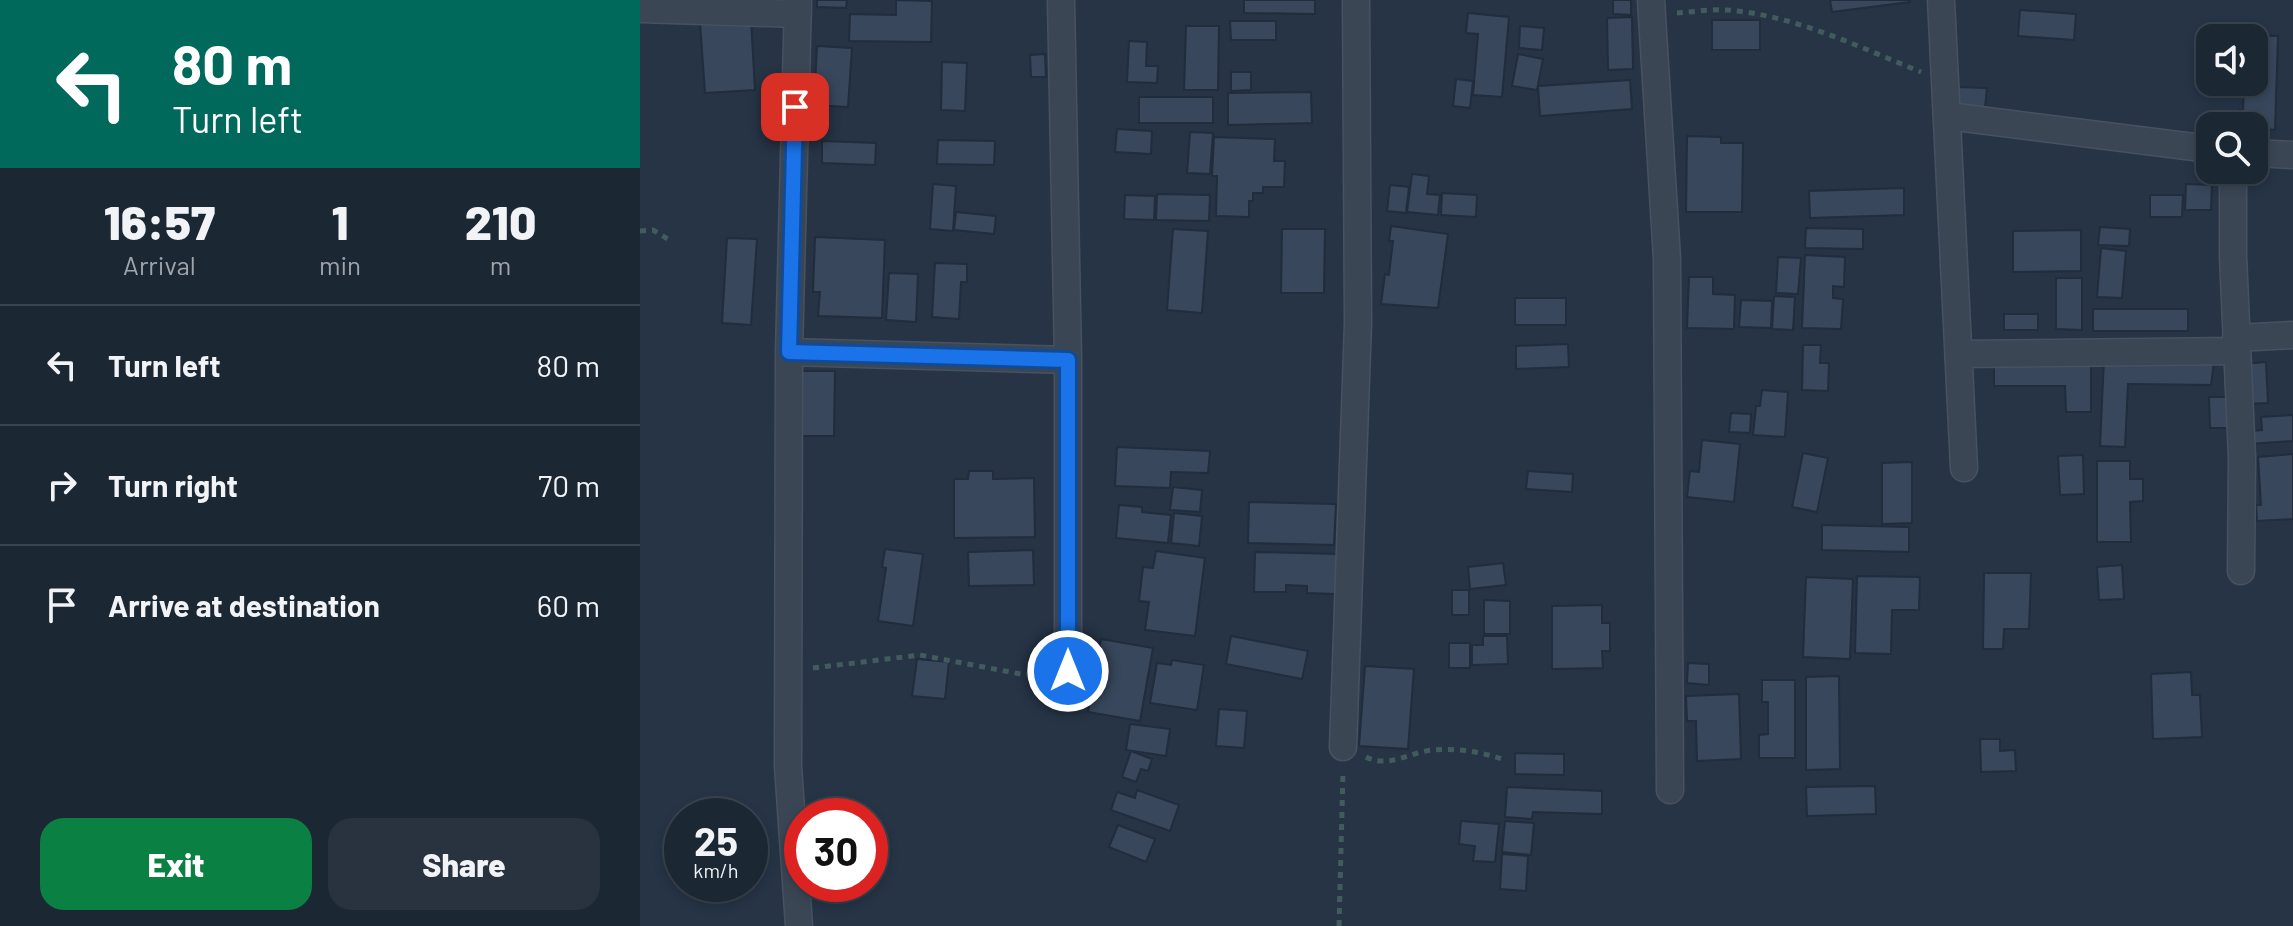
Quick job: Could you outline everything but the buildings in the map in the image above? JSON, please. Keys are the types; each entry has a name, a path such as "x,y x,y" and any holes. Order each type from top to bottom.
{"street":[{"path":"1061,0 1068,360 1068,671"},
{"path":"1343,747 1358,323 1356,0"},
{"path":"1941,0 1964,468"},
{"path":"640,9 798,7 789,352 788,766 799,926"},
{"path":"1652,7 1667,259 1670,790"},
{"path":"1948,116 2196,147"},
{"path":"2268,154 2293,155"},
{"path":"2233,184 2242,458 2241,571"},
{"path":"1959,354 2236,345 2293,335"},
{"path":"789,352 1068,360"}],"path":[{"path":"1652,7 1726,10 1785,20 1946,82"},
{"path":"640,231 653,230 671,241"},
{"path":"788,671 920,655 1026,675 1068,671"},
{"path":"1339,926 1343,747 1374,761 1402,759 1431,750 1463,750 1505,760"}],"route":[{"path":"795,107 789,352 1068,360 1068,671"}]}
